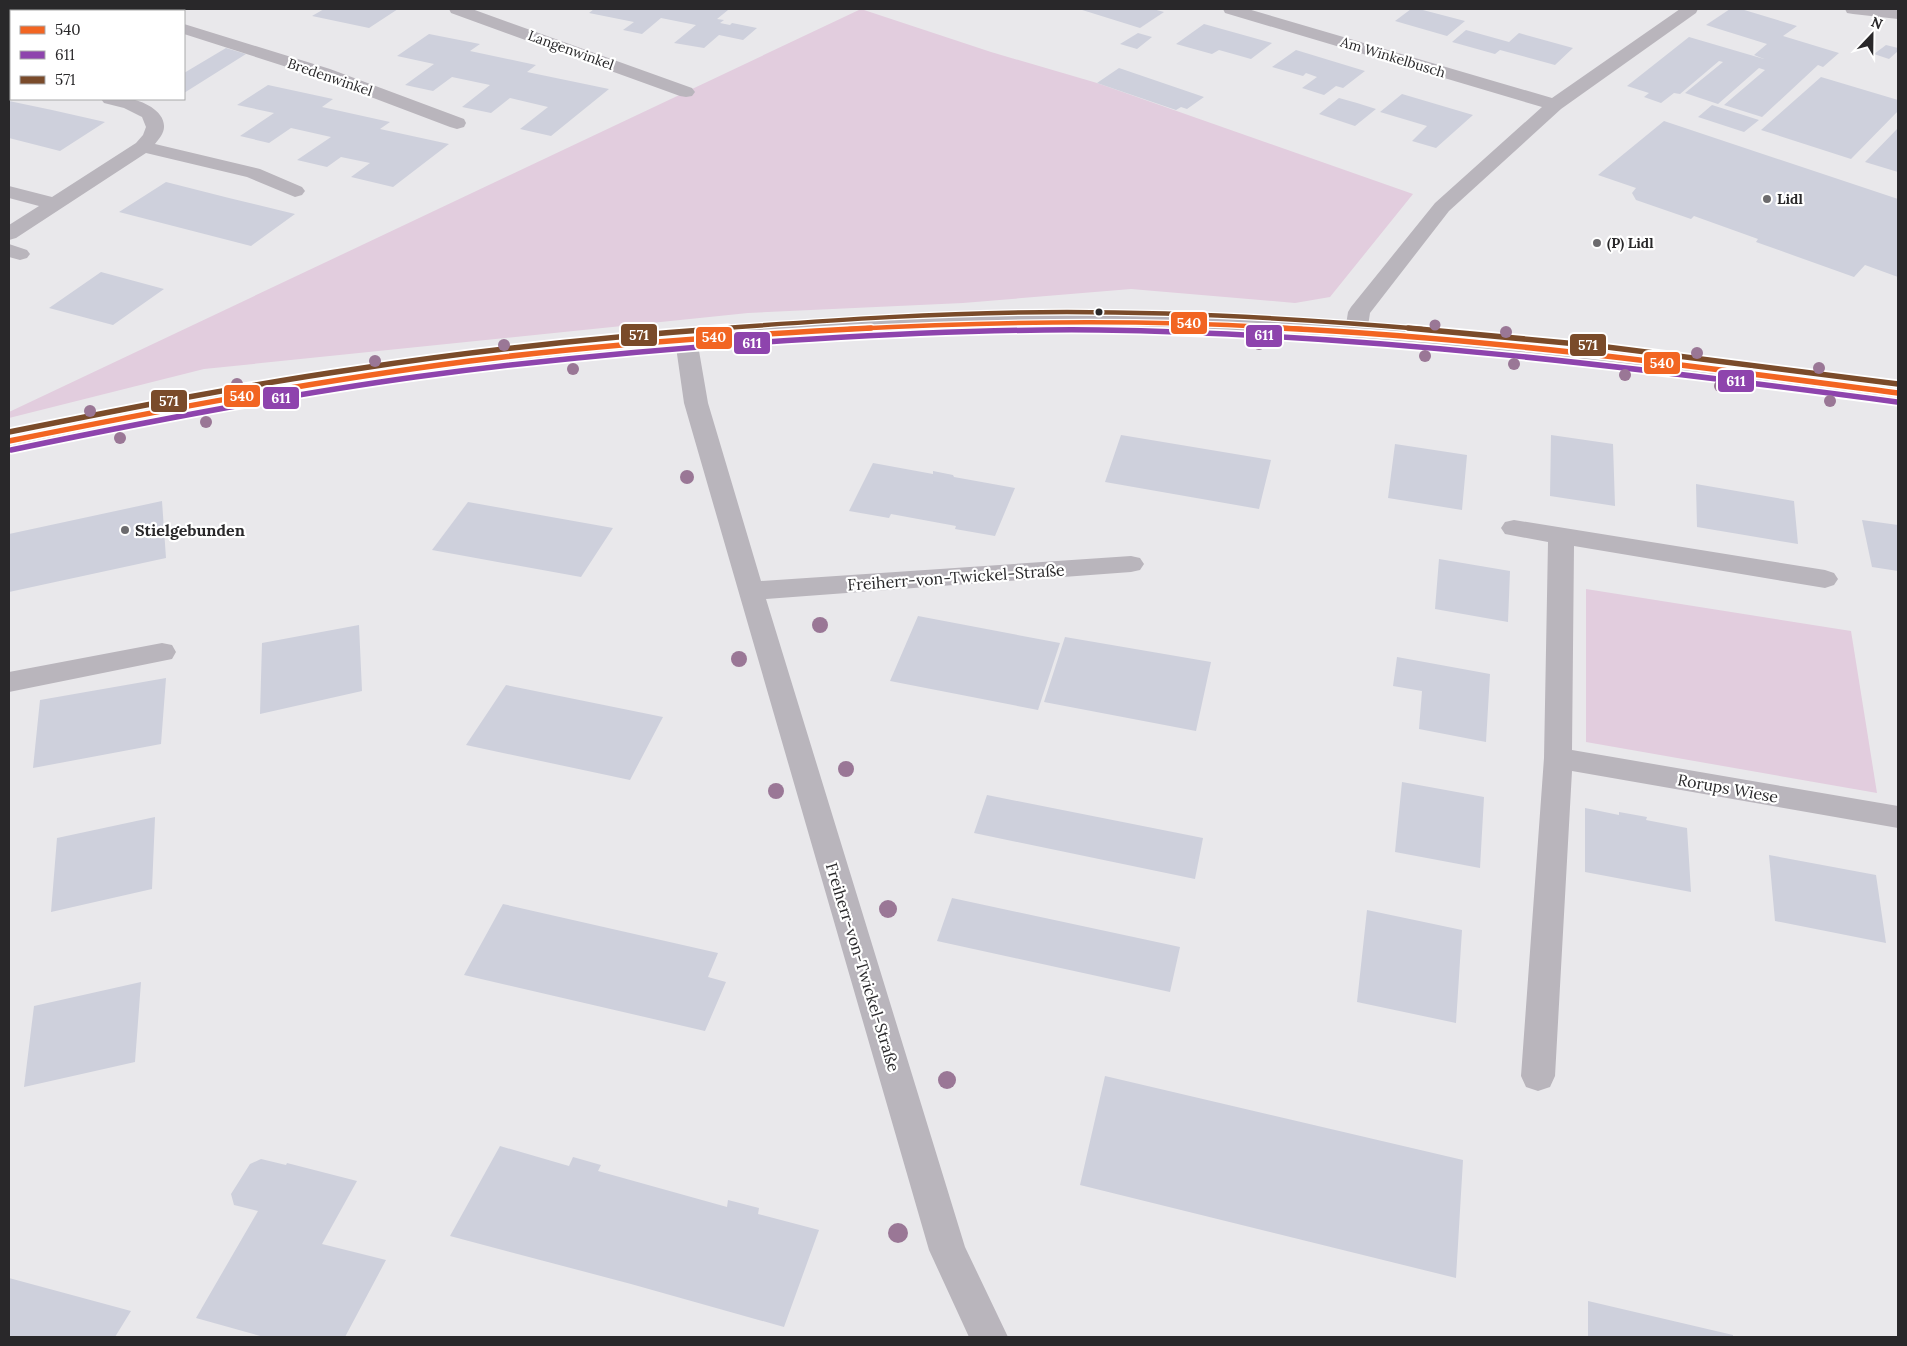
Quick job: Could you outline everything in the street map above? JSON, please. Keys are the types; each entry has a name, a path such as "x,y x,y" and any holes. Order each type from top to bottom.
{"street":[{"name":"Langenwinkel","path":"457,9 686,92"},
{"name":"Am Winkelbusch","path":"1231,9 1555,105"},
{"path":"1356,332 1359,312 1442,207 1555,105 1690,9"},
{"path":"1853,9 1898,14"},
{"name":"Bredenwinkel","path":"185,29 324,73 457,122"},
{"path":"185,45 202,35"},
{"path":"9,234 143,147 152,139 156,129 155,119 147,111 134,104 115,100"},
{"path":"143,147 254,172 295,191"},
{"path":"9,192 56,204"},
{"path":"9,441 248,395 417,369 569,350 775,333 1012,321 1189,322 1356,332 1536,349 1898,392"},
{"name":"Freiherr-von-Twickel-Straße","path":"686,340 696,403 750,591 948,1250 989,1337"},
{"path":"1514,528 1825,579"},
{"path":"1538,1076 1558,758 1561,536"},
{"name":"Freiherr-von-Twickel-Straße","path":"750,591 1131,564"},
{"path":"9,682 162,652"},
{"name":"Rorups Wiese","path":"1558,758 1898,818"}],"shaded area":[{"path":"861,9 991,52 1097,83 1413,194 1330,297 1295,303 1131,289 963,303 748,313 204,369 9,418 9,412"},
{"path":"1586,589 1851,631 1877,793 1586,742"}],"building":[{"path":"9,9 54,10 10,10 9,30"},
{"path":"324,9 398,9 369,28 312,16"},
{"path":"594,9 724,9 728,10 717,19 724,20 720,23 730,25 732,23 757,28 743,40 719,35 704,48 674,43 696,25 661,18 642,34 623,30 634,22 589,13"},
{"path":"1079,9 1153,9 1164,12 1140,28"},
{"path":"1411,9 1419,9 1465,21 1447,36 1395,21"},
{"path":"1730,9 1741,9 1797,26 1783,36 1839,53 1823,67 1818,65 1762,117 1724,105 1765,70 1759,68 1718,104 1685,93 1723,62 1719,61 1680,94 1674,93 1661,103 1644,97 1649,93 1627,86 1689,37 1764,59 1754,55 1767,44 1706,25"},
{"path":"1204,24 1272,43 1251,59 1219,50 1212,54 1176,44"},
{"path":"1466,30 1509,42 1519,33 1573,48 1555,65 1500,50 1495,54 1452,42"},
{"path":"1138,33 1152,37 1137,49 1120,44"},
{"path":"429,34 480,44 470,51 536,65 527,72 609,89 551,136 520,129 548,107 510,98 491,113 462,107 490,85 452,77 433,91 405,85 434,64 397,56"},
{"path":"1886,45 1898,48 1898,51 1889,59 1874,54"},
{"path":"226,48 246,54 185,92 185,72"},
{"path":"1296,50 1365,71 1343,88 1336,86 1324,95 1302,88 1317,77 1306,73 1303,76 1272,67"},
{"path":"1119,68 1204,97 1187,109 1181,107 1176,110 1097,83"},
{"path":"1821,77 1898,100 1898,111 1851,159 1761,130"},
{"path":"268,85 333,99 322,107 390,122 380,129 449,144 393,187 351,177 370,163 341,157 327,167 297,160 331,137 291,128 269,143 240,136 274,113 237,105"},
{"path":"1402,94 1473,115 1436,148 1412,141 1427,126 1380,112"},
{"path":"1339,98 1376,109 1355,126 1319,114"},
{"path":"9,101 105,122 60,151 9,138"},
{"path":"1712,105 1759,120 1744,132 1698,117"},
{"name":"Lidl","path":"1664,121 1898,199 1898,277 1865,265 1854,277 1756,242 1758,239 1694,216 1691,219 1636,200 1632,193 1636,188 1598,175"},
{"path":"1898,128 1898,172 1865,162"},
{"path":"166,182 295,214 251,246 119,212"},
{"path":"101,272 164,289 113,325 49,308"},
{"path":"1121,435 1271,460 1259,509 1105,482"},
{"path":"1551,435 1613,444 1615,506 1550,496"},
{"path":"1395,444 1467,455 1462,510 1388,498"},
{"path":"873,463 933,474 933,471 953,475 954,477 1015,488 995,536 955,529 956,526 891,514 889,518 849,511"},
{"path":"1696,484 1794,501 1798,544 1697,527"},
{"path":"162,501 166,558 9,592 9,534"},
{"path":"468,502 613,528 581,577 432,550"},
{"path":"1862,520 1898,525 1898,571 1872,567"},
{"path":"1439,559 1510,571 1508,622 1435,609"},
{"path":"918,616 1060,643 1038,710 890,681"},
{"path":"359,625 362,691 260,714 262,643"},
{"path":"1065,637 1211,662 1196,731 1044,702"},
{"path":"1397,657 1490,674 1486,742 1419,729 1422,691 1393,686"},
{"path":"166,678 161,744 33,768 40,700"},
{"path":"506,685 663,717 630,780 466,745"},
{"path":"1402,782 1484,797 1480,868 1395,852"},
{"path":"987,795 1203,838 1195,879 974,833"},
{"path":"1585,808 1619,815 1619,812 1647,817 1646,820 1687,828 1691,892 1585,872"},
{"path":"155,817 152,889 51,912 57,838"},
{"path":"1769,855 1876,875 1886,943 1775,921"},
{"path":"952,898 1180,947 1170,992 937,941"},
{"path":"503,904 718,953 708,977 726,982 705,1031 464,975"},
{"path":"1367,910 1462,930 1456,1023 1357,1002"},
{"path":"141,982 135,1062 24,1087 34,1006"},
{"path":"1105,1076 1463,1160 1456,1278 1080,1185"},
{"path":"500,1146 569,1166 573,1157 601,1165 598,1171 727,1207 728,1200 759,1208 758,1214 819,1230 784,1327 450,1236"},
{"path":"261,1159 286,1165 287,1163 357,1181 322,1244 386,1260 345,1337 264,1337 196,1318 258,1211 234,1205 231,1194 250,1164"},
{"path":"9,1278 131,1311 115,1337 9,1337"},
{"path":"1588,1301 1733,1335 1733,1337 1588,1337"}],"transit line":[{"name":"571","path":"9,432 239,388 354,369 470,353 696,330 999,313 1099,312 1199,315 1400,327 1599,346 1898,384"},
{"name":"540","path":"9,441 239,397 470,361 605,346 696,339 865,328 999,322 1099,321 1199,324 1400,336 1599,355 1898,393"},
{"name":"611","path":"11,450 240,405 471,370 606,355 742,344 865,336 999,331 1099,330 1299,337 1599,364 1897,402"}],"place":[{"name":"Lidl","path":"1767,199"},
{"name":"(P) Lidl","path":"1597,243"},
{"name":"Stielgebunden","path":"125,530"}]}
